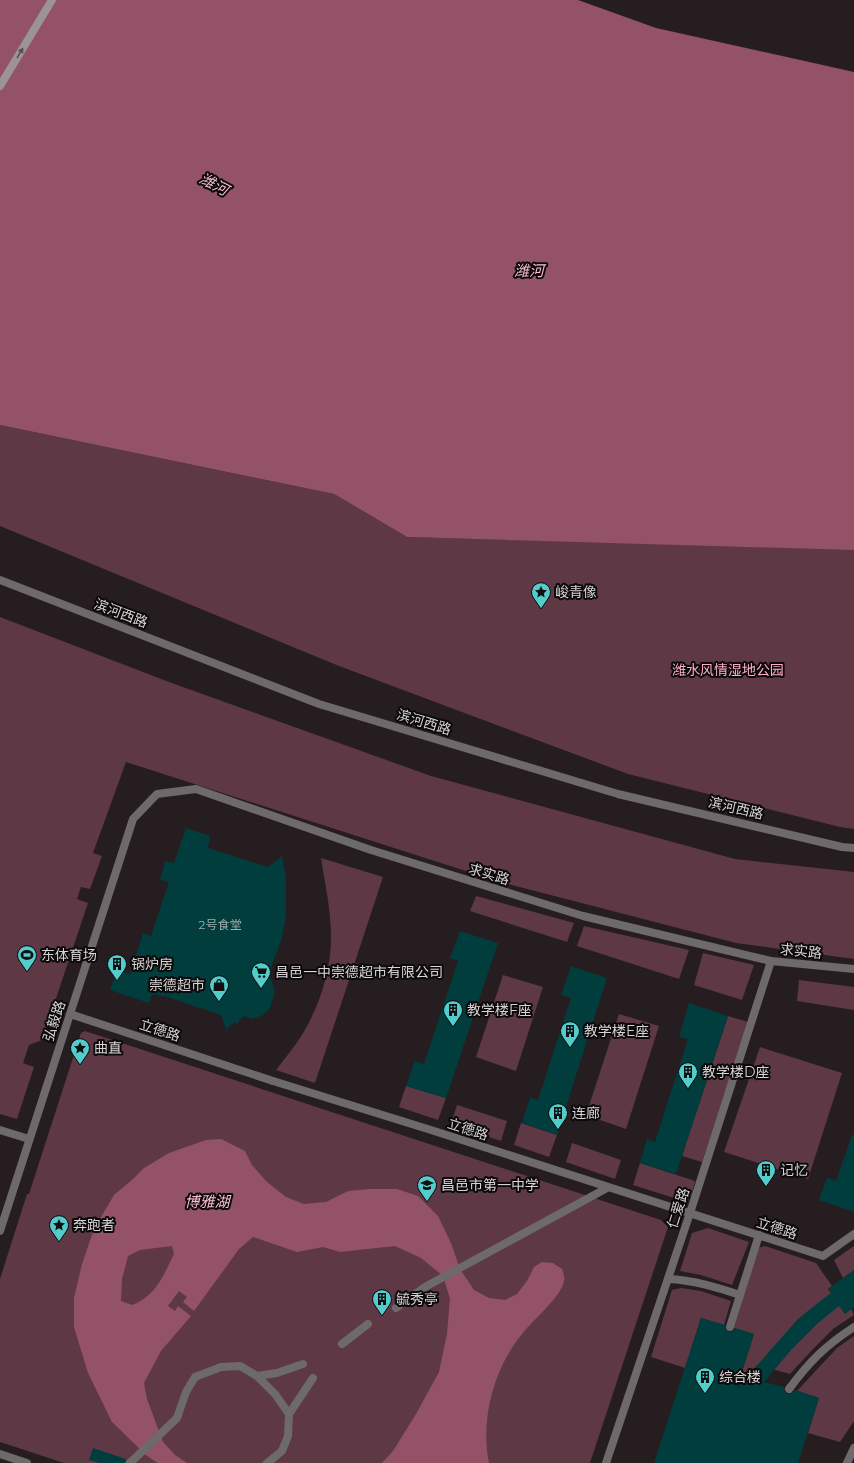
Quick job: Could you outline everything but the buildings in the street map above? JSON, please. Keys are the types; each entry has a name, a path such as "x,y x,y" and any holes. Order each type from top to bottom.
{"main road":[{"path":"0,86 52,0"}],"street":[{"name":"滨河西路","path":"0,580 319,704 618,794 842,847 854,848"},
{"name":"求实路","path":"133,819 157,794 196,789 371,850 583,916 771,961 854,969"},
{"name":"弘毅路","path":"0,1231 133,819"},
{"name":"仁爱路","path":"606,1463 690,1213 771,961"},
{"name":"立德路","path":"70,1014 273,1081 823,1256 854,1234"},
{"path":"0,1130 29,1139"},
{"path":"396,1308 425,1287 607,1188"},
{"path":"730,1326 759,1235"},
{"path":"668,1279 685,1280 704,1284 740,1295"},
{"path":"342,1344 368,1324"},
{"path":"789,1388 819,1353 837,1338 854,1327"},
{"path":"257,1376 277,1373 303,1364"},
{"path":"130,1463 177,1418 186,1392 194,1377 221,1367 240,1366 257,1376 275,1394 289,1414"},
{"path":"268,1463 282,1451 288,1436 289,1414 313,1378"},
{"path":"847,1463 854,1448"},
{"path":"0,1454 27,1463"}],"green space":[{"name":"潍水风情湿地公园","path":"0,425 334,494 407,537 854,549 854,829 840,827 628,774 339,666 0,526"},
{"path":"0,617 169,682 431,776 735,859 854,872 854,959 736,943 500,882 126,762 93,853 102,856 90,889 81,887 77,899 88,903 42,1040 29,1045 23,1063 34,1067 17,1119 0,1114"},
{"path":"321,858 383,877 315,1083 276,1070 297,1042 313,1014 323,989 329,963 331,927 328,897"},
{"path":"476,896 574,923 567,942 470,911"},
{"path":"584,926 689,950 679,979 577,946"},
{"path":"703,953 754,965 742,1000 694,985"},
{"path":"503,975 543,987 516,1071 476,1057"},
{"path":"799,980 854,987 854,1010 797,1001"},
{"path":"619,1014 659,1026 626,1129 586,1115"},
{"path":"728,1016 748,1022 702,1162 682,1156"},
{"path":"85,1031 661,1220 668,1227 590,1463 64,1463 0,1442 0,1279 81,1033"},
{"path":"760,1047 842,1073 808,1179 724,1152"},
{"path":"406,1086 446,1098 438,1120 399,1107"},
{"path":"457,1105 507,1121 501,1141 451,1124"},
{"path":"521,1123 557,1135 549,1157 514,1145"},
{"path":"572,1143 621,1160 615,1179 566,1162"},
{"path":"640,1163 695,1181 691,1196 674,1198 633,1185"},
{"path":"708,1228 749,1242 732,1285 701,1275 680,1271 692,1233"},
{"path":"765,1246 816,1263 832,1286 828,1289 845,1313 851,1309 854,1315 833,1329 790,1374 757,1365 749,1377 741,1374 754,1334 734,1328 758,1248"},
{"path":"854,1246 854,1277 850,1273 843,1278 834,1260"},
{"path":"681,1288 701,1291 731,1301 724,1325 701,1318 685,1368 651,1357 672,1290"},
{"path":"854,1336 854,1421 840,1442 808,1433 819,1398 797,1391 837,1348"}],"water":[{"name":"潍河","path":"0,0 578,0 656,28 854,72 854,550 407,537 334,494 0,425"},
{"name":"博雅湖","path":"221,1139 245,1151 252,1165 267,1182 286,1197 304,1204 326,1202 348,1191 370,1189 397,1189 418,1196 438,1216 451,1243 460,1269 474,1290 489,1298 505,1300 517,1294 527,1281 534,1267 542,1262 553,1263 562,1269 564,1281 558,1294 522,1334 504,1362 497,1378 488,1412 486,1429 489,1463 382,1463 393,1451 416,1414 439,1372 447,1334 450,1299 443,1276 421,1258 395,1246 340,1252 323,1247 297,1252 253,1237 239,1249 194,1311 183,1302 187,1297 179,1291 168,1306 175,1311 178,1306 191,1316 161,1351 144,1383 147,1399 163,1442 175,1455 187,1463 158,1463 147,1456 112,1422 88,1373 74,1327 74,1298 82,1264 94,1229 114,1195 144,1168 169,1153 206,1140","holes":["172,1246 174,1254 153,1291 132,1305 121,1301 122,1279 128,1256 140,1250"]}],"place":[{"name":"峻青像","path":"541,609"},
{"name":"东体育场","path":"27,972"},
{"name":"锅炉房","path":"117,981"},
{"name":"昌邑一中崇德超市有限公司","path":"261,989"},
{"name":"崇德超市","path":"219,1002"},
{"name":"教学楼F座","path":"453,1027"},
{"name":"教学楼E座","path":"570,1048"},
{"name":"曲直","path":"80,1065"},
{"name":"教学楼D座","path":"688,1089"},
{"name":"连廊","path":"558,1130"},
{"name":"记忆","path":"766,1187"},
{"name":"昌邑市第一中学","path":"427,1202"},
{"name":"奔跑者","path":"59,1242"},
{"name":"毓秀亭","path":"382,1316"},
{"name":"综合楼","path":"705,1394"}]}
